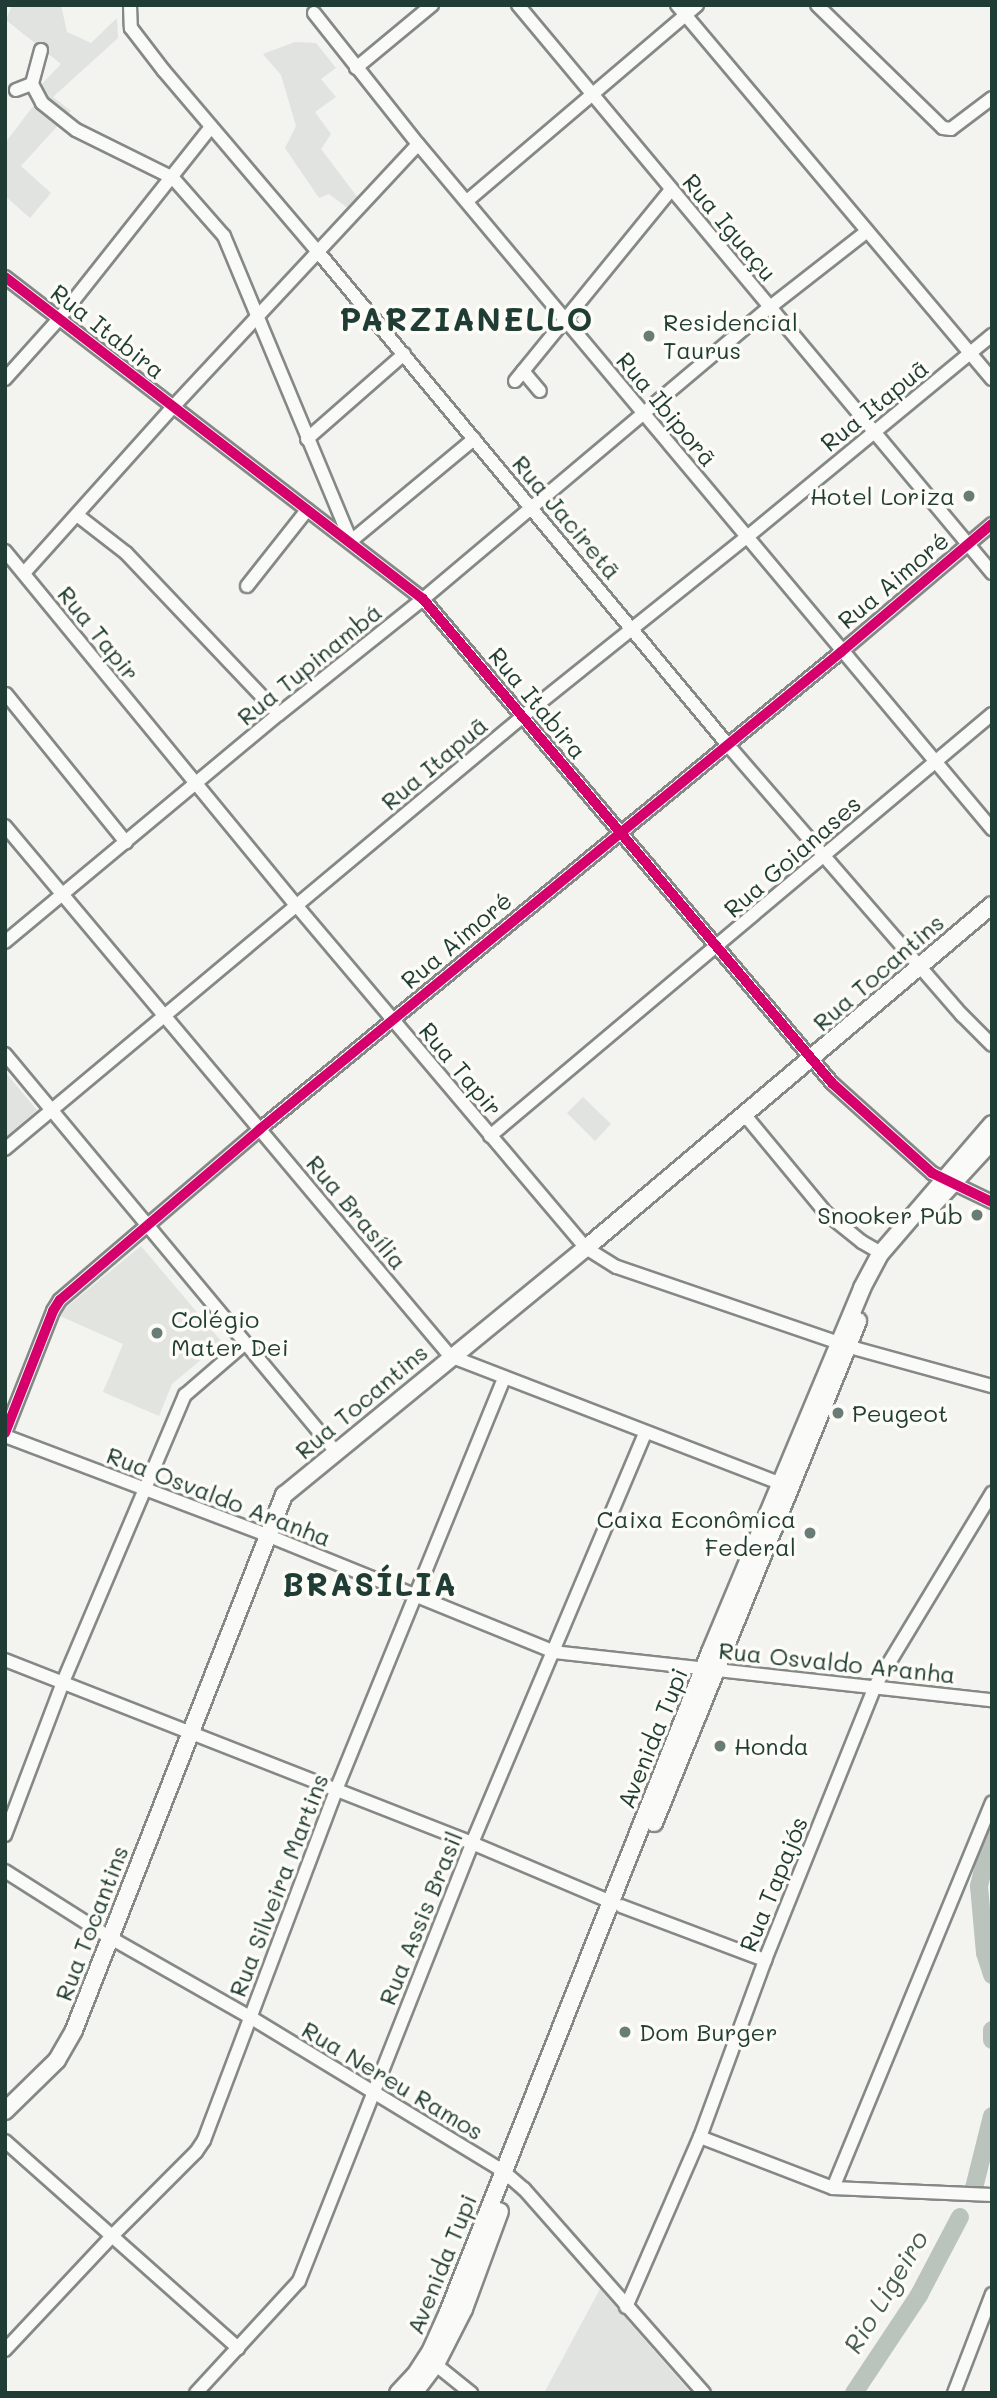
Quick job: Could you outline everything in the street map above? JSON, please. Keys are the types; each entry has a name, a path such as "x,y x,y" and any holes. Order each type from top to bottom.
{"main road":[{"name":"Rua Tocantins","path":"5,2112 57,2060 67,2045 284,1495 450,1356 586,1248 992,905"},
{"name":"Avenida Tupi","path":"710,1670 779,1483 865,1303 887,1261 992,1124"},
{"name":"Avenida Tupi","path":"415,2393 431,2361 448,2312 507,2174 845,1344 862,1288 881,1253 948,1181 992,1141"},
{"name":"Avenida Tupi","path":"398,2393 431,2361"}],"street":[{"name":"Rua Jaciretã","path":"130,5 131,28 143,46 404,354 822,856 992,1045"},
{"path":"356,68 432,5"},
{"name":"Rua Iguaçu","path":"518,5 992,573"},
{"path":"467,201 593,94 681,10 697,5"},
{"path":"817,5 946,130 951,130 992,98"},
{"path":"681,10 992,379"},
{"name":"Rua Ibiporã","path":"314,13 418,145 992,829"},
{"path":"41,50 32,84 42,103 76,130 173,178 224,236 351,541 474,439"},
{"path":"16,90 32,84"},
{"path":"5,379 58,320 211,127"},
{"path":"24,573 173,407 418,145"},
{"path":"540,391 519,376 671,190"},
{"name":"Rua Tupinambá","path":"5,942 279,714 423,599 770,307 866,232"},
{"name":"Rua Itabira","path":"5,277 423,599 811,1060 932,1173 992,1202"},
{"name":"Rua Itapuã","path":"5,1149 163,1014 522,717 634,629 992,335"},
{"path":"307,439 404,354"},
{"path":"247,586 307,510"},
{"path":"77,515 127,553 279,714"},
{"name":"Rua Aimoré","path":"5,1434 60,1300 260,1129 841,652 992,524"},
{"name":"Rua Tapir","path":"5,551 296,905 586,1248 617,1267 845,1344 992,1387"},
{"path":"6,694 126,842"},
{"name":"Rua Goianases","path":"490,1136 992,714"},
{"name":"Rua Brasília","path":"5,826 450,1356 779,1483"},
{"path":"5,1054 244,1344 336,1451"},
{"path":"744,1114 826,1213 862,1242 881,1253"},
{"path":"5,1835 63,1682 185,1395 244,1344"},
{"name":"Rua Silveira Martins","path":"5,2350 112,2235 197,2152 336,1790 504,1378"},
{"name":"Rua Assis Brasil","path":"196,2393 299,2281 472,1843 645,1433"},
{"name":"Rua Osvaldo Aranha","path":"5,1434 269,1536 554,1652 992,1700"},
{"name":"Rua Tapajós","path":"626,2307 700,2137 765,1960 874,1686 992,1493"},
{"path":"5,1660 472,1843 616,1904 765,1960"},
{"path":"833,2188 992,1802"},
{"name":"Rua Nereu Ramos","path":"5,1871 109,1937 250,2017 507,2174 704,2393"},
{"path":"700,2137 833,2188 992,2195"},
{"path":"5,2141 238,2348"},
{"path":"954,2393 992,2294"},
{"path":"431,2361 471,2393"}],"shaded area":[{"path":"12,5 61,5 67,32 91,43 117,18 118,38 53,97 71,111 21,166 51,193 30,218 5,196 5,143 34,105 40,86 61,64 6,20"},
{"path":"295,42 316,43 336,68 321,79 336,97 315,112 331,134 321,149 358,198 349,209 329,194 319,198 285,148 296,126 281,75 263,54"},
{"path":"5,1072 37,1110 5,1138"},
{"path":"583,1097 611,1124 595,1141 567,1113"},
{"name":"Colégio Mater Dei","path":"141,1246 222,1342 172,1384 159,1416 103,1392 123,1344 60,1316 63,1310"},
{"path":"600,2289 691,2393 544,2393"}],"waterway":[{"name":"Rio Ligeiro","path":"992,1832 979,1886 985,1953 992,1975"},
{"name":"Rio Ligeiro","path":"992,2030 992,2040"},
{"name":"Rio Ligeiro","path":"973,2192 992,2116"},
{"name":"Rio Ligeiro","path":"854,2393 919,2295 960,2217"}],"cycle path":[{"path":"5,277 423,599 832,1083 932,1173 992,1202"},
{"path":"5,1433 53,1311 60,1300 260,1129 841,652 992,524"}],"place":[{"name":"Residencial Taurus","path":"649,336"},
{"name":"Hotel Loriza","path":"969,496"},
{"name":"Snooker Pub","path":"977,1215"},
{"name":"Colégio Mater Dei","path":"157,1333"},
{"name":"Peugeot","path":"838,1413"},
{"name":"Caixa Econômica Federal","path":"810,1533"},
{"name":"Honda","path":"720,1746"},
{"name":"Dom Burger","path":"625,2032"}],"district":[{"name":"PARZIANELLO","path":"467,318"},
{"name":"BRASÍLIA","path":"370,1583"}]}
